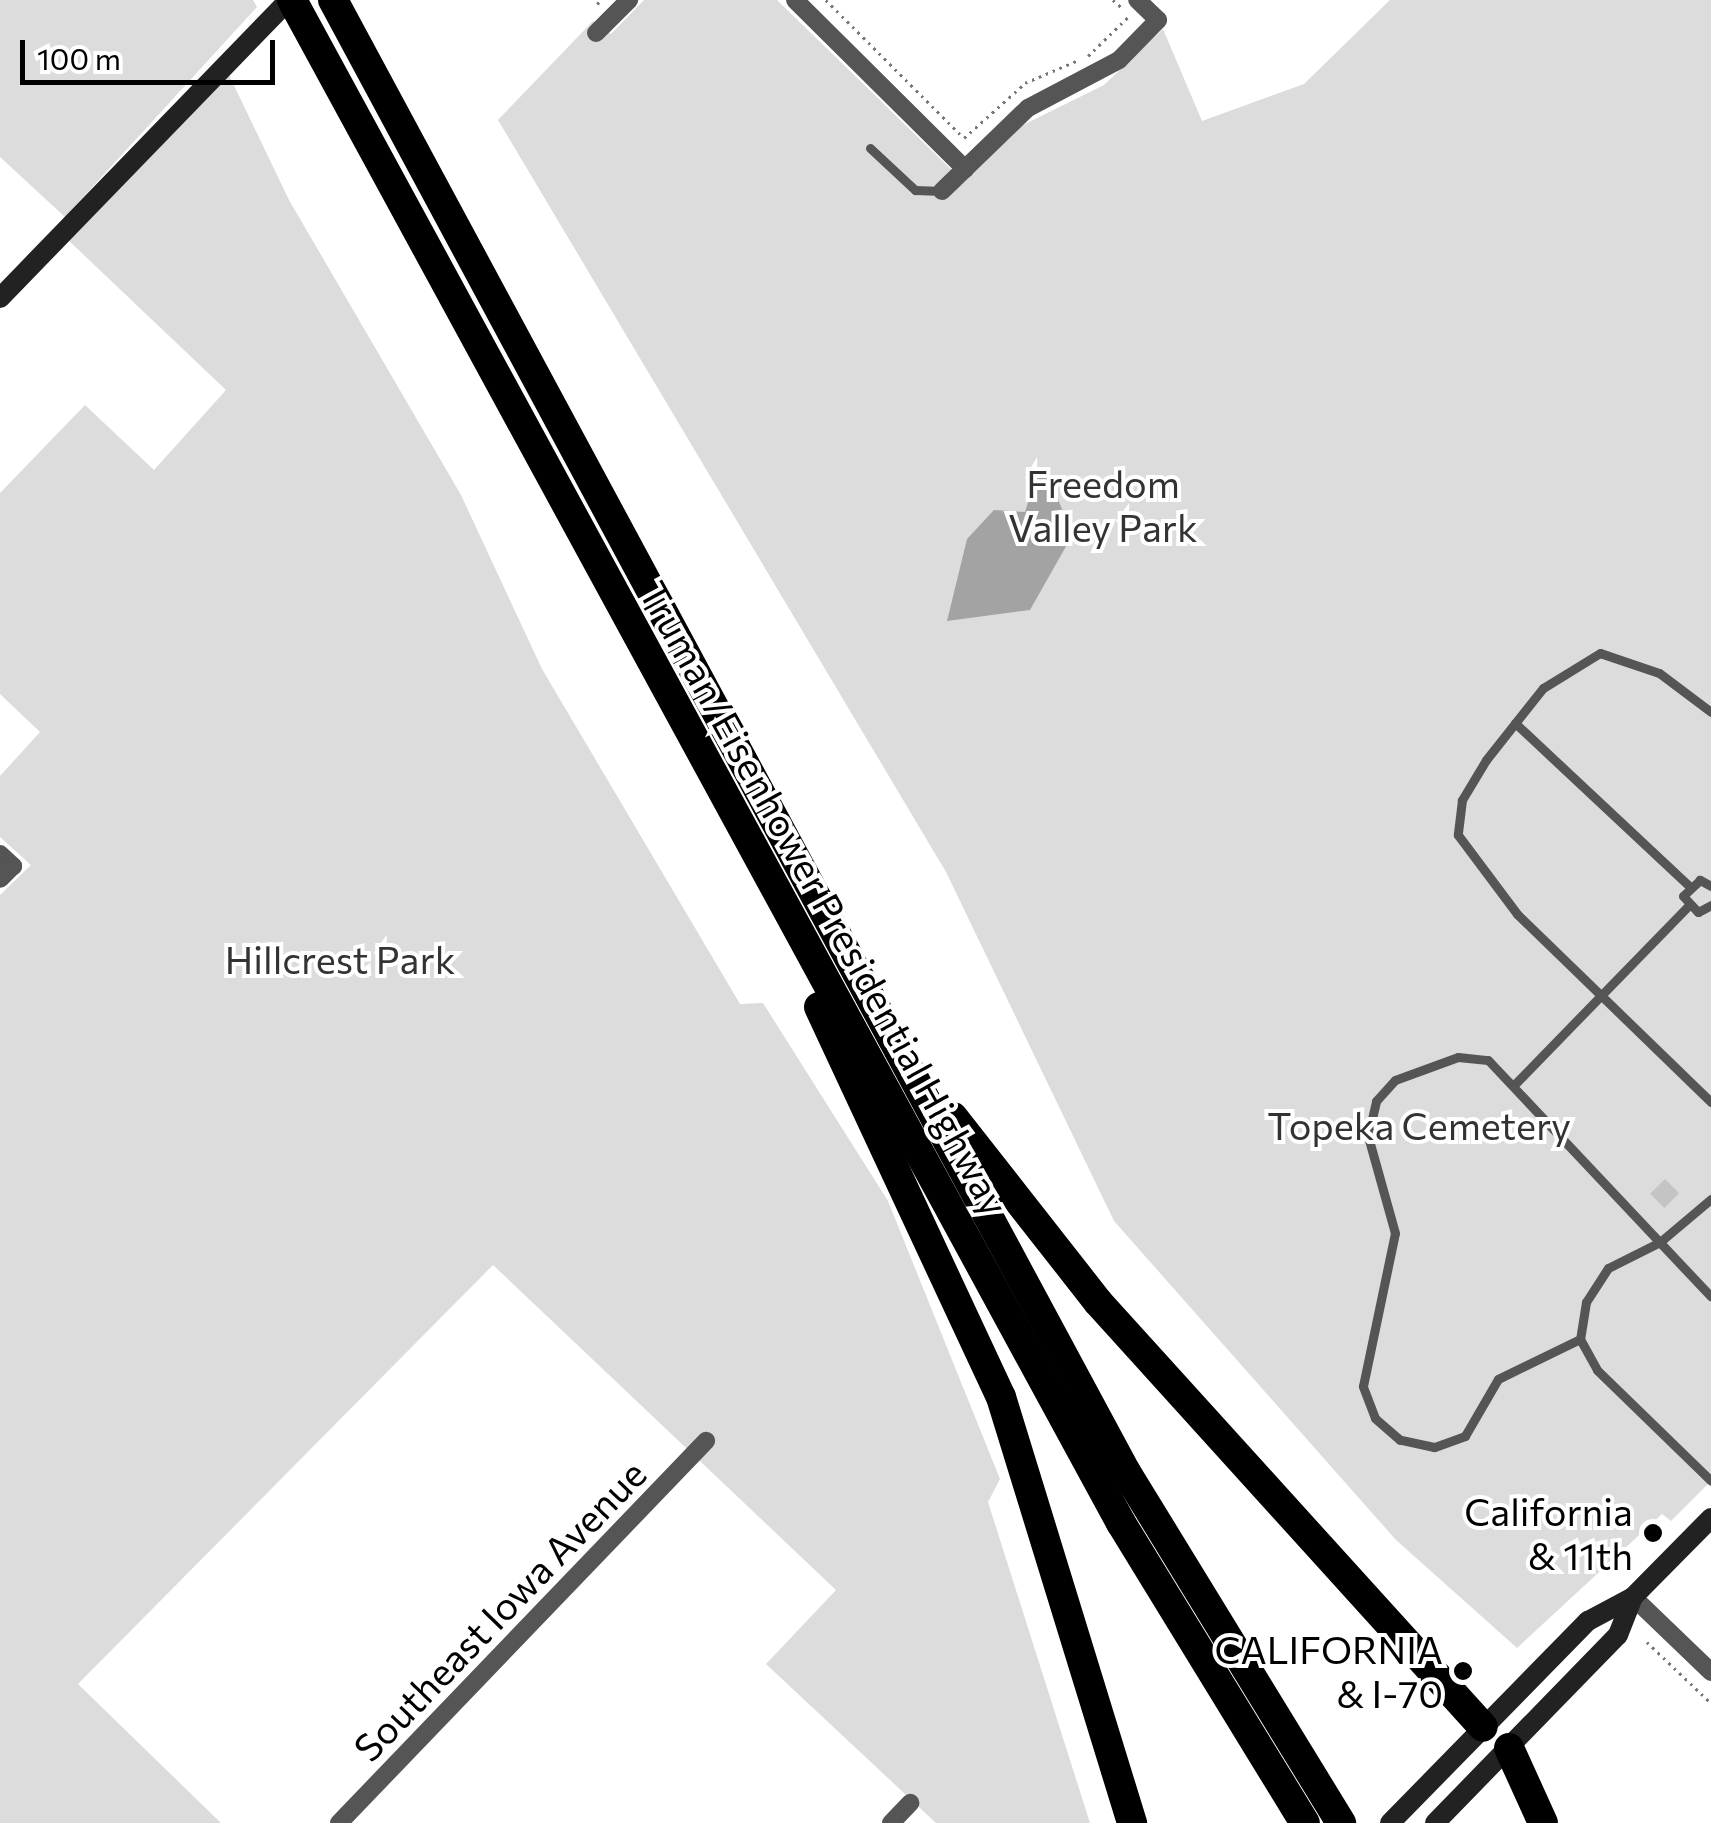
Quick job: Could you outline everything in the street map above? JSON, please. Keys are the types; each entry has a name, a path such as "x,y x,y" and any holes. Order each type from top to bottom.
{"highway":[{"name":"Truman/Eisenhower Presidential Highway","path":"290,0 1120,1523 1306,1823"},
{"name":"Truman/Eisenhower Presidential Highway","path":"333,0 912,1076 1190,1583 1341,1823"},
{"path":"678,716 978,1337 1132,1823"},
{"path":"912,1076 948,1110 1098,1302 1483,1727"},
{"path":"1508,1748 1543,1823"}],"main road":[{"path":"0,298 290,0"},
{"path":"1390,1823 1588,1621 1634,1597 1711,1518"},
{"path":"1436,1823 1618,1634 1634,1597"},
{"path":"1483,1727 1508,1748"}],"street":[{"path":"596,33 629,0"},
{"path":"795,0 964,169"},
{"path":"942,191 1009,122 1101,74 1158,20 1137,0"},
{"name":"Southeast Iowa Avenue","path":"339,1823 706,1441"},
{"path":"1634,1597 1711,1672"},
{"path":"890,1823 910,1803"}],"lane":[{"path":"870,148 915,190 942,191"},
{"path":"1711,712 1659,673 1600,654 1543,688 1462,800 1458,835 1477,869 1600,998 1711,1102"},
{"path":"1516,723 1688,885 1711,886"},
{"path":"1513,1086 1687,907 1688,885"},
{"path":"1687,907 1710,907"},
{"path":"1580,1338 1498,1379 1465,1436 1434,1447 1400,1440 1375,1418 1363,1386 1395,1233 1368,1136 1376,1101 1423,1064 1458,1057 1488,1060 1711,1297"},
{"path":"1711,1200 1660,1242 1608,1268 1586,1302 1580,1338 1597,1370 1711,1481"}],"path":[{"path":"826,0 964,138 1025,82 1087,57 1130,16 1113,0"},
{"path":"1647,1642 1711,1703"}],"green space":[{"path":"0,0 253,0 257,7 65,217 0,157"},
{"path":"644,0 777,0 964,182 1021,126 1104,85 1163,29 1202,121 1304,84 1390,0 1711,0 1711,1481 1671,1521 1662,1514 1517,1648 1396,1540 1114,1221 946,872 498,120 593,21 611,34"},
{"name":"Hillcrest Park","path":"229,75 289,200 461,495 542,669 740,1004 763,1003 888,1201 1000,1479 988,1502 1090,1823 936,1823 766,1664 836,1590 493,1265 78,1684 221,1823 0,1823 0,895 31,865 0,837 0,776 40,732 0,694 0,493 85,405 154,470 226,390 67,239"}],"shaded area":[{"path":"1036,476 1048,477 1073,534 1030,610 947,621 967,539 994,510 1025,512"}],"building":[{"path":"1665,1179 1679,1193 1664,1208 1650,1194"}],"place":[{"name":"California & 11th","path":"1653,1533"},
{"name":"CALIFORNIA & I-70","path":"1463,1671"}],"park label":[{"name":"Freedom Valley Park","path":"1103,505"},
{"name":"Topeka Cemetery","path":"1419,1125"}]}
